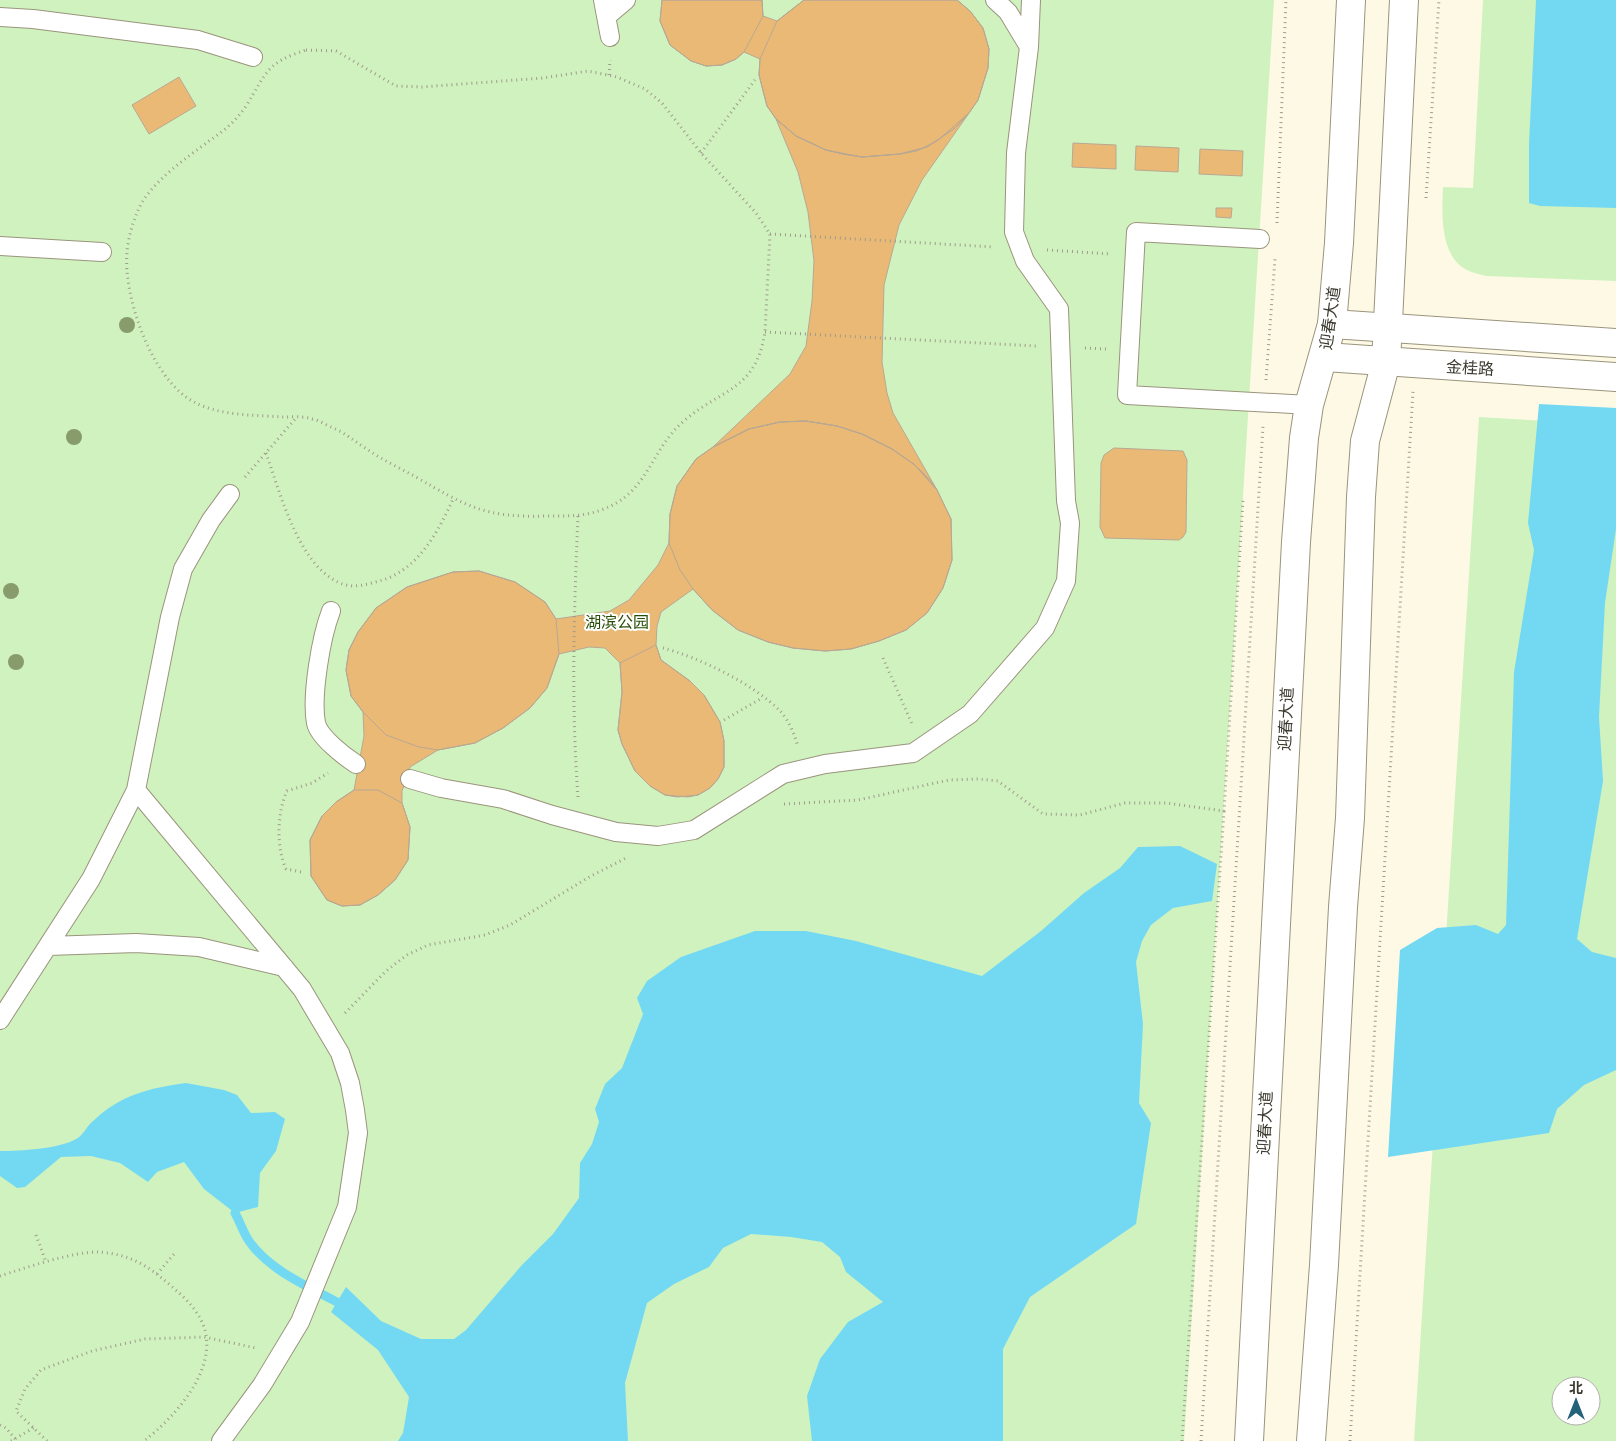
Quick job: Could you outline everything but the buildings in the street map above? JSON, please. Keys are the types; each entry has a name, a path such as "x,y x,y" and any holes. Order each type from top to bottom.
{"main road":[{"name":"迎春大道","path":"1249,1441 1296,542 1304,438 1309,405 1325,358 1332,324 1339,243 1351,0"},
{"path":"1311,1441 1324,1265 1342,907 1350,818 1361,497 1366,441 1386,362 1404,0"},
{"name":"金桂路","path":"1332,324 1616,343"},
{"name":"金桂路","path":"1325,358 1616,377"}],"lane":[{"path":"610,37 605,8 626,0"},
{"path":"995,0 1008,12 1029,47"},
{"path":"410,779 441,788 503,798 616,832 658,836 694,830 736,806 783,774 825,764 913,754 970,714 1045,628 1066,580 1070,523 1066,501 1059,309 1026,261 1014,232 1013,200 1016,153 1029,47 1031,0"},
{"path":"0,17 32,19 198,40 253,57"},
{"path":"1260,239 1136,232 1127,394 1309,405"},
{"path":"0,246 102,252"},
{"path":"0,1020 91,879 136,790 170,617 183,570 211,520 230,494"},
{"path":"331,611 316,679 316,724 338,752 356,764"},
{"path":"136,790 302,988 340,1053 350,1083 358,1133 347,1207 300,1322 262,1385 221,1441"},
{"path":"48,946 136,943 198,947 284,968"}],"path":[{"path":"1276,231 1286,0"},
{"path":"1425,207 1439,0"},
{"path":"306,50 336,51 396,86 422,87 534,79 588,71 617,77 644,89 662,103 701,154 756,213 770,234 763,348 754,368 742,382 698,409 680,424 663,446 637,489 623,500 602,510 578,516 519,517 481,511 453,499 367,449 345,433 311,418 229,413 194,403 174,386 157,364 141,331 128,281 127,251 137,211 153,188 184,160 229,127 246,107 264,73 284,57 306,50"},
{"path":"701,154 755,80"},
{"path":"770,234 1135,256"},
{"path":"1201,1441 1275,250"},
{"path":"765,332 1129,350"},
{"path":"1350,1441 1415,364"},
{"path":"230,494 296,418"},
{"path":"266,453 300,540 313,560 328,577 347,585 367,585 398,574 416,560 437,532 453,499"},
{"path":"1182,1441 1243,500"},
{"path":"578,516 572,691 580,822"},
{"path":"663,648 683,653 740,681 781,712 795,735 804,769"},
{"path":"883,658 922,747"},
{"path":"724,720 762,698"},
{"path":"301,872 286,869 280,855 282,801 287,791 325,776 333,768 338,752"},
{"path":"783,804 858,800 949,780 978,779 998,781 1043,814 1080,815 1125,803 1166,803 1224,811"},
{"path":"327,1031 386,972 407,955 428,945 485,935 510,925 591,876 620,863 658,836"},
{"path":"36,1235 46,1262"},
{"path":"0,1276 46,1262 98,1252 136,1259 189,1301 203,1324 206,1351 199,1376 186,1400 166,1424 144,1441"},
{"path":"157,1274 174,1254"},
{"path":"47,1441 35,1427 16,1411 25,1388 41,1370 92,1351 145,1339 204,1337 282,1352"},
{"path":"0,1424 18,1441"},
{"path":"11,1441 35,1427"}],"green space":[{"name":"湖滨公园","path":"0,0 1274,0 1184,1441 0,1441"},
{"path":"1483,0 1616,0 1616,281 1486,276 1467,270 1451,255 1444,233 1443,187 1473,188"},
{"path":"1479,417 1616,425 1616,1441 1414,1441"}],"water":[{"path":"1536,0 1616,0 1616,208 1540,206 1529,203 1529,144"},
{"path":"1539,404 1616,408 1616,529 1605,603 1599,717 1603,781 1577,939 1592,952 1616,958 1616,1070 1584,1085 1557,1109 1549,1133 1388,1157 1400,950 1437,928 1476,925 1498,934 1506,925 1514,672 1534,550 1528,523"},
{"path":"1180,846 1217,864 1212,901 1173,908 1151,925 1142,941 1136,962 1143,1024 1139,1103 1151,1123 1136,1224 1030,1297 1003,1349 1003,1441 812,1441 807,1396 820,1359 848,1322 883,1302 846,1272 840,1257 822,1242 751,1234 723,1248 709,1267 674,1284 647,1303 625,1383 628,1441 398,1441 403,1433 409,1397 378,1350 331,1312 346,1287 381,1321 421,1339 454,1339 466,1330 521,1266 553,1234 579,1198 580,1163 592,1144 599,1122 595,1109 605,1084 622,1068 643,1014 637,998 647,981 681,957 755,931 806,931 856,941 982,976 1041,931 1084,893 1120,868 1138,847"},
{"path":"186,1083 224,1090 237,1095 251,1113 275,1112 285,1119 276,1151 260,1173 258,1207 235,1213 204,1189 184,1162 157,1172 148,1182 120,1163 91,1156 61,1157 25,1187 17,1188 0,1176 0,1151 39,1149 69,1142 81,1136 90,1124 113,1105 124,1099 147,1090"}],"waterway":[{"path":"235,1213 249,1241 267,1261 289,1276 337,1302"}]}
